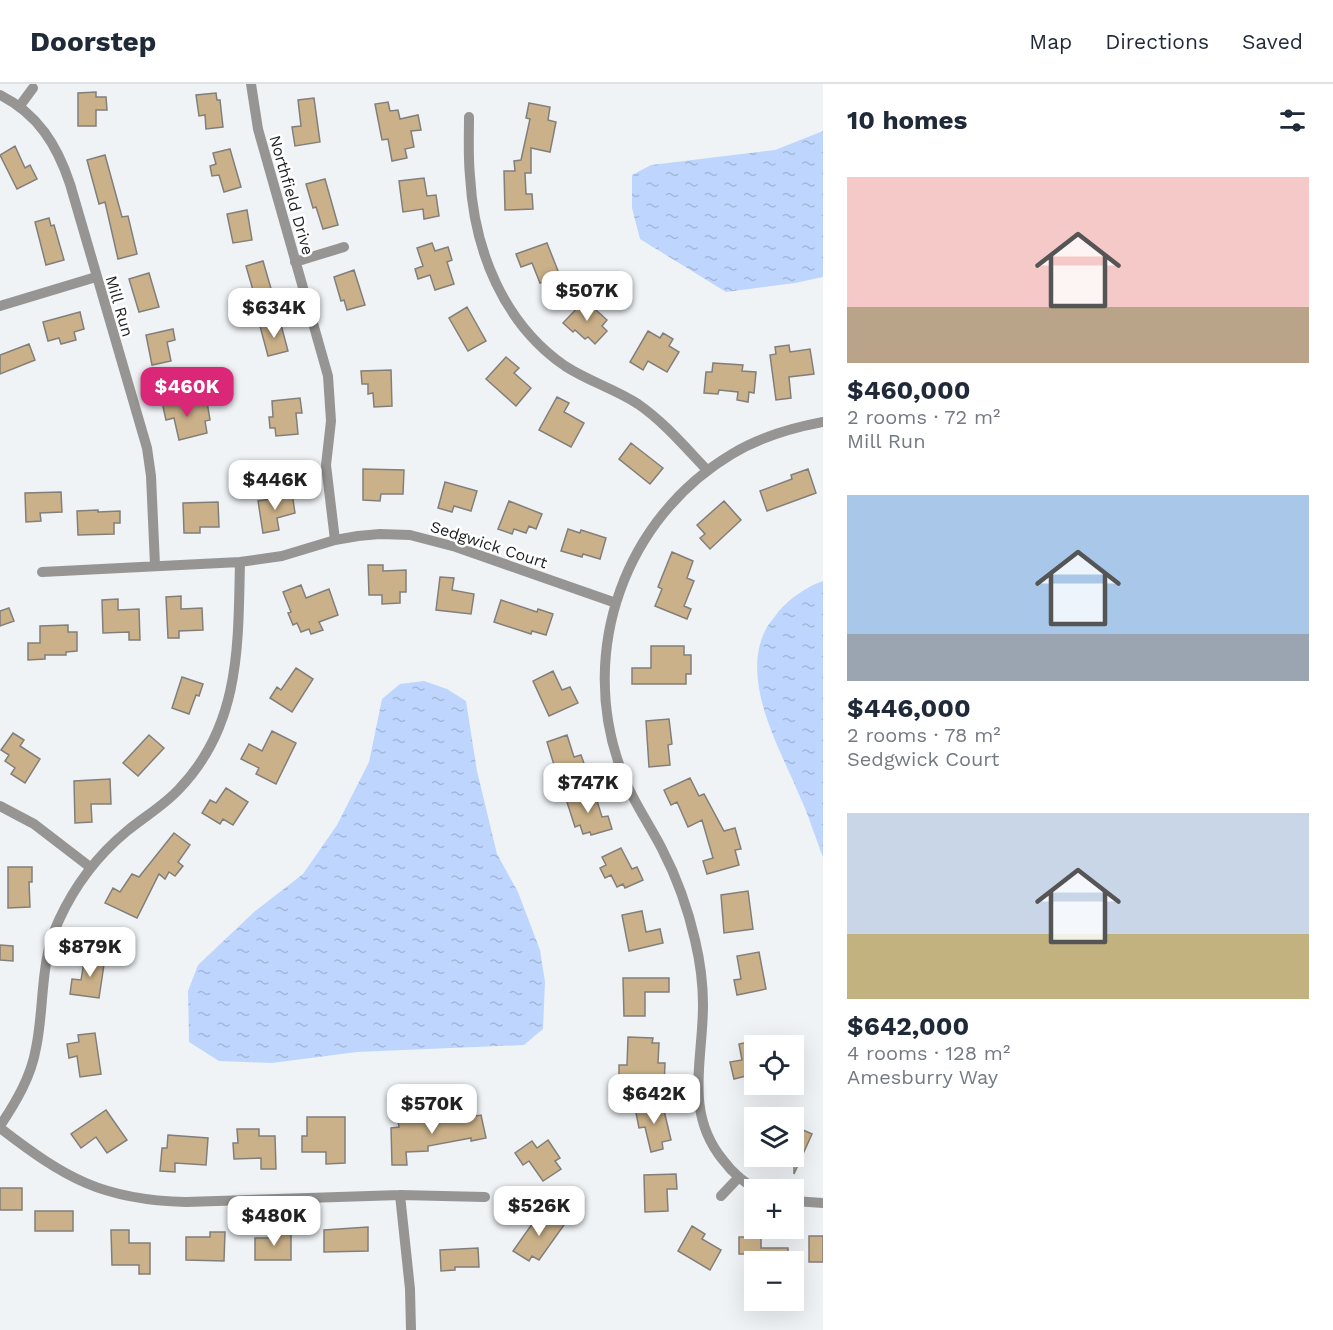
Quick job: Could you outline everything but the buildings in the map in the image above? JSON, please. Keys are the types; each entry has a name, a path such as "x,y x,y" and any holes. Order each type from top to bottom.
{"street":[{"name":"Northfield Drive","path":"251,84 258,129 328,376 331,421 326,465 335,540"},
{"path":"19,107 33,88"},
{"name":"Mill Run","path":"0,95 19,107 42,127 55,145 63,162 147,448 151,476 155,566"},
{"path":"469,117 470,176 475,219 491,275 515,318 533,339 566,366 636,403 657,418 707,470"},
{"path":"295,261 344,247"},
{"path":"0,306 96,278"},
{"path":"744,1180 712,1147 699,1111 697,1091 703,1004 698,959 688,914 666,858 630,793 619,766 612,740 604,674 608,636 615,603 631,562 649,533 682,491 707,470 733,453 792,428 823,422"},
{"name":"Sedgwick Court","path":"42,572 240,562 282,556 335,540 380,534 410,535 434,540 615,603"},
{"path":"240,562 238,645 235,673 224,718 198,766 180,788 110,846 90,867 62,913 50,945 44,973 36,1050 29,1074 0,1127 53,1168 78,1181 104,1191 158,1202 400,1195 485,1197"},
{"path":"0,806 34,824 90,867"},
{"path":"721,1196 739,1177"},
{"path":"400,1195 410,1289 411,1330"},
{"path":"804,1201 823,1203"}],"water":[{"path":"823,131 823,277 726,292 640,239 632,208 632,175 651,165 775,150"},
{"path":"823,581 823,857 765,713 759,691 757,669 759,647 767,627 778,612 798,594"},
{"path":"424,681 447,689 466,701 477,771 497,854 518,892 540,950 545,982 543,1029 524,1045 357,1052 272,1063 219,1061 189,1042 188,991 198,965 254,912 303,874 337,825 369,762 382,699 400,684"}]}
